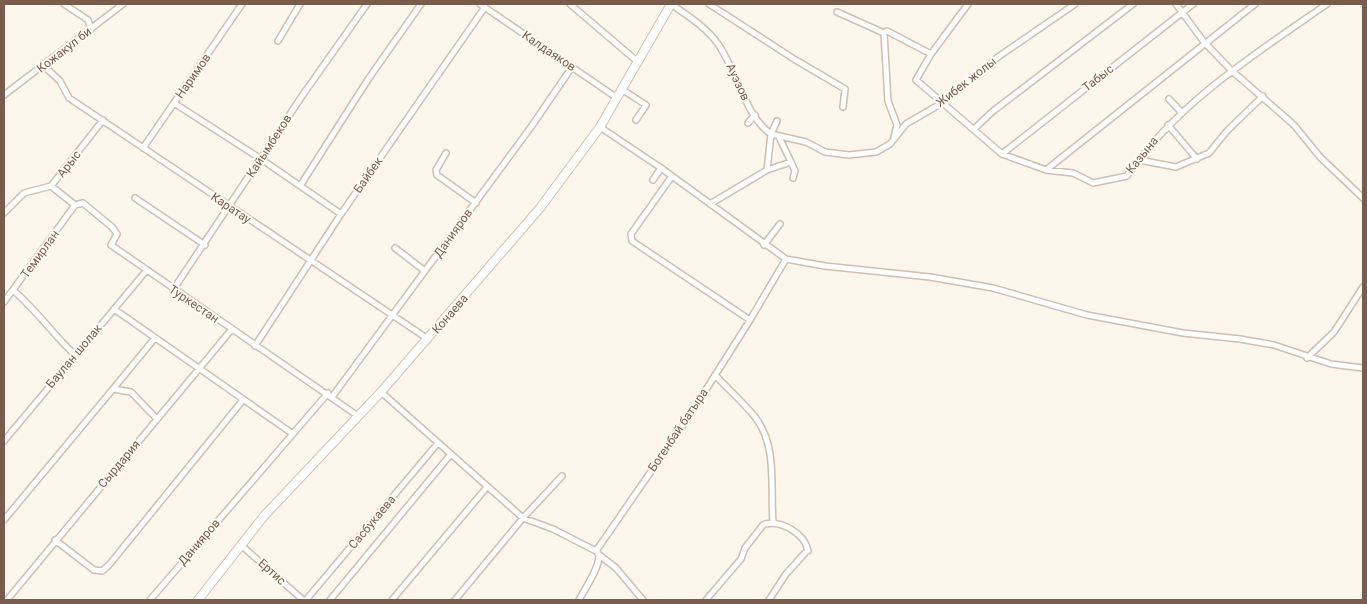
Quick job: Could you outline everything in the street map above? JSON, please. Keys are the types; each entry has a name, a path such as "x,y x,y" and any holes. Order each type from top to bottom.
{"main road":[{"name":"Конаева","path":"198,600 264,516 428,340 540,208 600,128 671,4"}],"street":[{"path":"64,4 88,20 91,29"},
{"name":"Кожакул би","path":"4,95 123,4"},
{"name":"Наримов","path":"143,148 242,4"},
{"path":"278,42 300,4"},
{"name":"Кайымбеков","path":"174,290 367,4"},
{"path":"300,186 369,78 421,4"},
{"name":"Калдаяков","path":"480,4 617,98"},
{"path":"570,4 638,62"},
{"name":"Ауэзов","path":"671,4 705,29 718,44 738,81 744,99 771,134"},
{"path":"710,4 794,59 845,88 843,107"},
{"path":"837,12 884,33 887,31 896,35 931,54 968,4"},
{"name":"Жибек жолы","path":"771,134 806,142 825,152 850,155 876,152 894,139 906,124 942,103 998,57 1075,4"},
{"path":"974,129 999,106 1133,4"},
{"path":"1176,4 1204,42 1231,70 1294,125 1320,157 1363,198"},
{"name":"Табыс","path":"1002,154 1193,4"},
{"path":"1046,170 1204,42 1255,4"},
{"name":"Казына","path":"931,54 916,80 1002,154 1046,170 1073,173 1093,183 1127,176 1152,141 1231,70 1327,4"},
{"name":"Байбек","path":"255,346 341,214 485,8"},
{"path":"884,33 888,100 897,125 894,139"},
{"name":"Каратау","path":"44,66 60,81 69,98 428,340"},
{"name":"Данияров","path":"150,600 293,434 330,395 392,316 476,203 572,67"},
{"path":"622,90 646,105 636,120"},
{"path":"1139,160 1176,167 1209,153 1263,96"},
{"path":"1169,99 1182,113"},
{"path":"174,103 261,159 341,214"},
{"path":"748,123 755,115"},
{"name":"Арыс","path":"4,213 24,193 51,186 103,120"},
{"path":"767,170 771,134 777,121"},
{"path":"1168,125 1197,159"},
{"path":"600,128 661,168 764,245 786,259 825,266 930,277 994,288 1087,315 1183,333 1240,339 1274,345 1307,358 1331,364 1363,368"},
{"path":"779,136 795,171 793,178"},
{"path":"446,153 436,170 437,175 476,203"},
{"path":"710,204 767,170 791,162"},
{"path":"653,180 661,168"},
{"path":"672,176 630,234 632,241 750,320"},
{"name":"Туркестан","path":"51,186 75,204 83,203 112,227 117,234 111,245 358,416"},
{"path":"135,198 205,244"},
{"name":"Темирлан","path":"4,302 75,204"},
{"path":"764,245 780,224"},
{"path":"395,248 425,271"},
{"name":"Богенбай батыра","path":"579,600 598,564 600,557 597,552 715,375 786,259"},
{"name":"Баулан шолак","path":"4,440 146,271"},
{"path":"1307,358 1334,332 1363,288"},
{"path":"13,290 35,309 51,332 75,355"},
{"path":"114,309 197,369 293,434"},
{"name":"Сырдария","path":"7,600 197,369 232,330"},
{"path":"4,520 155,338"},
{"path":"715,375 744,403 764,432 771,452 773,522"},
{"path":"113,389 131,392 157,419"},
{"path":"381,392 522,518 554,529 597,552 616,568 643,600"},
{"path":"55,540 94,570 102,571 109,565 242,400"},
{"name":"Сасбукаева","path":"305,600 438,443"},
{"name":"Сасбукаева","path":"330,600 451,454"},
{"path":"455,600 522,518 562,476"},
{"path":"392,600 487,487"},
{"path":"706,600 741,559 744,548 764,524 773,522 797,533 806,541 806,552 786,574 769,600"},
{"name":"Ертис","path":"241,545 305,600"}]}
